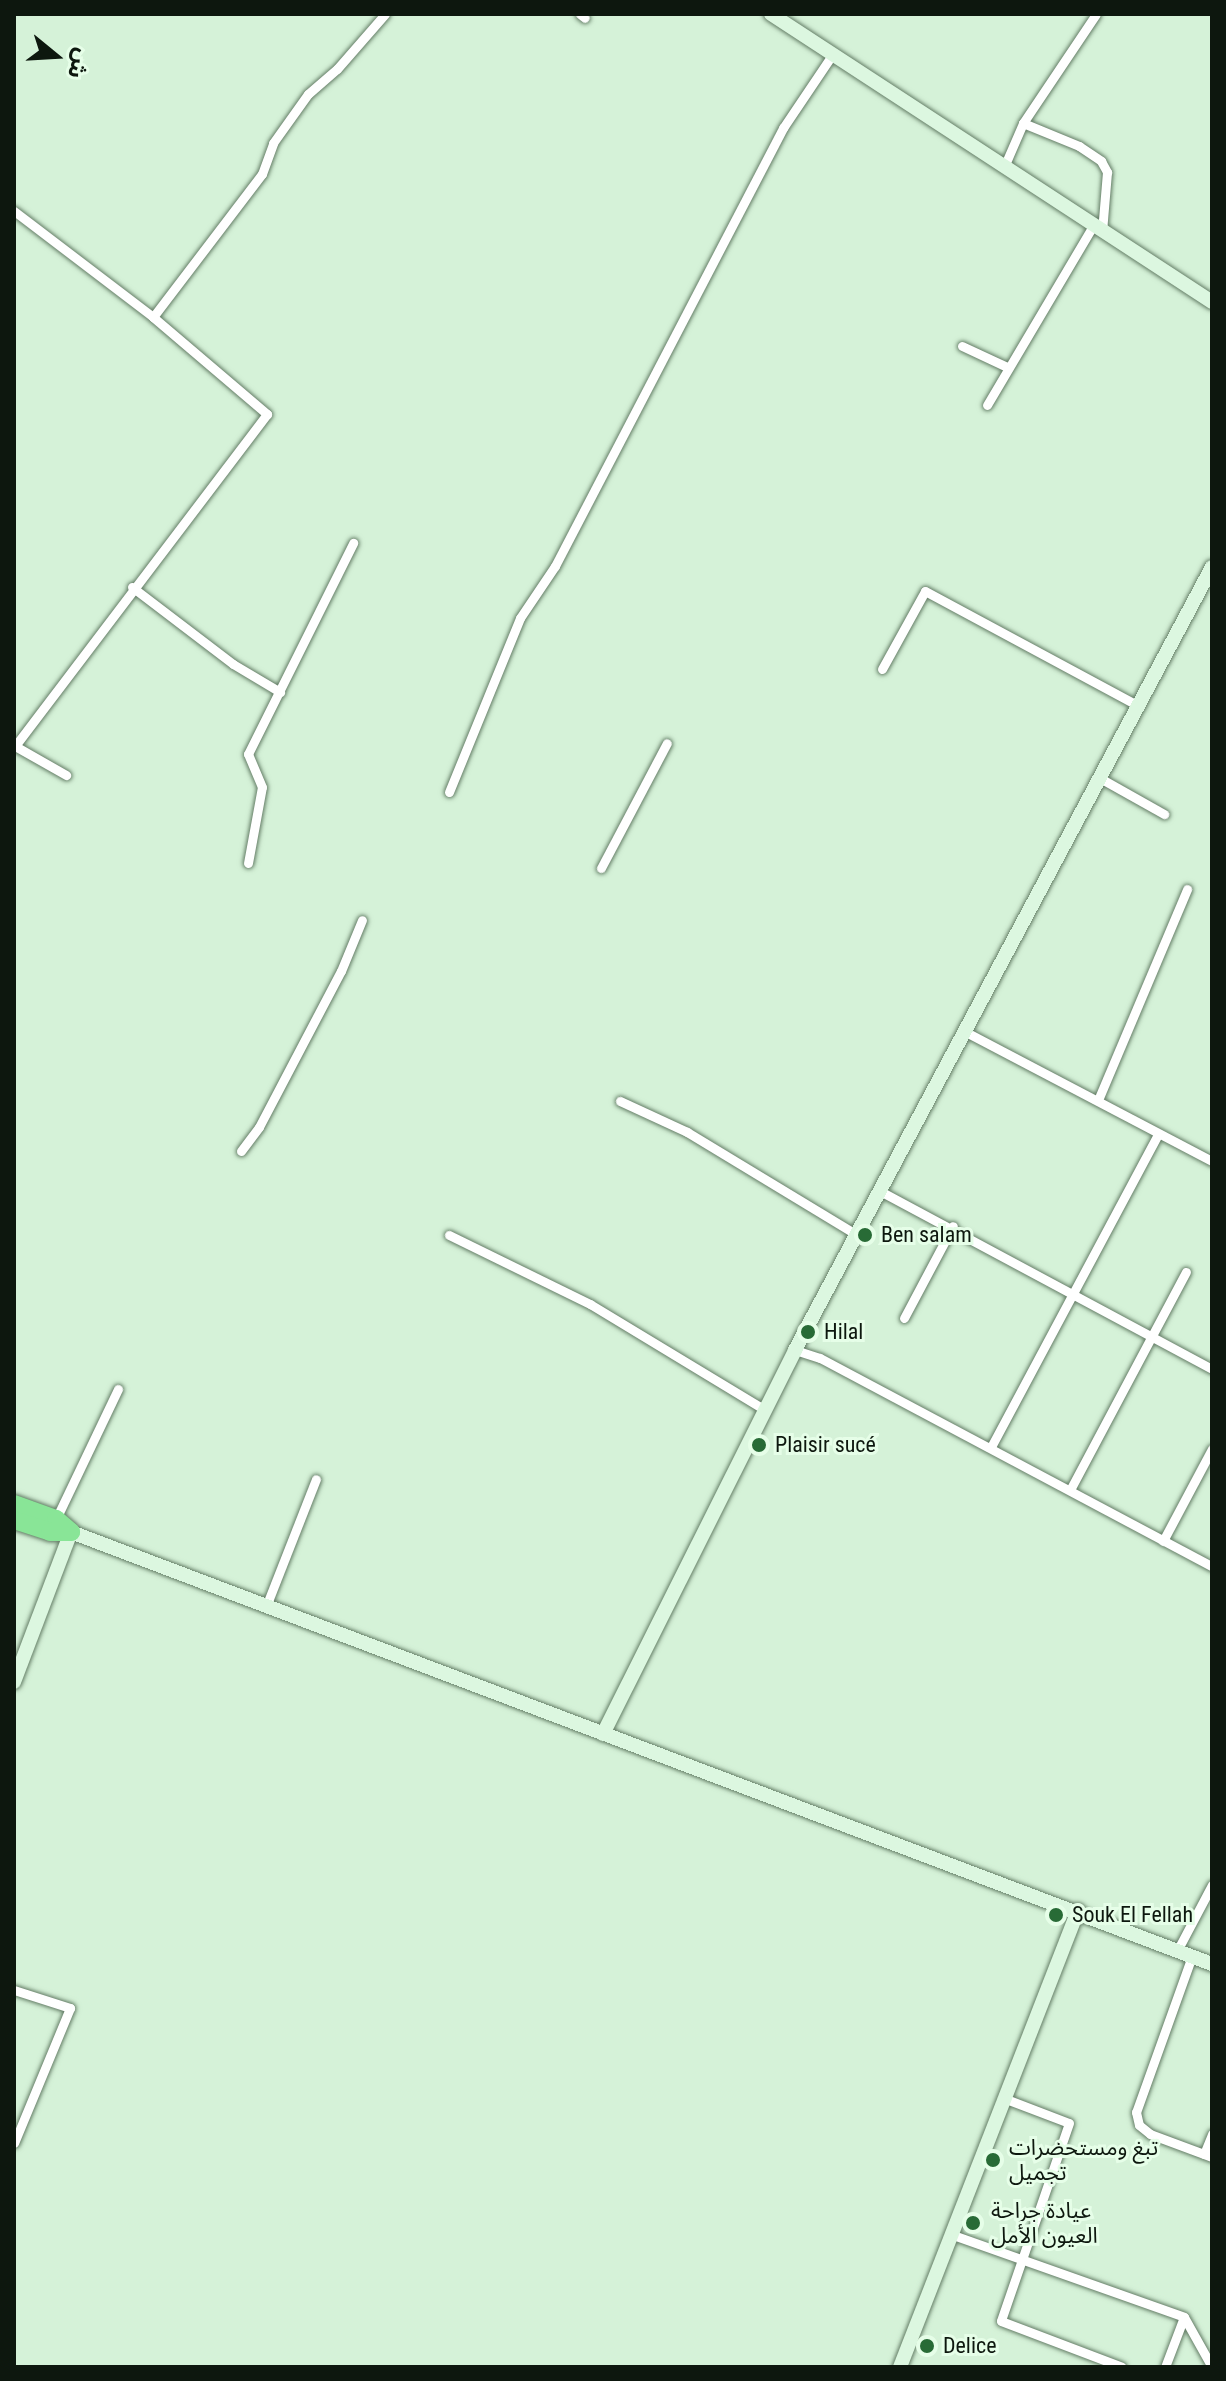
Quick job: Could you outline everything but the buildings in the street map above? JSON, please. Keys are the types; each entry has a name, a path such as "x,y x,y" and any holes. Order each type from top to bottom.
{"highway":[{"path":"14,1504 56,1519 71,1532"},
{"path":"14,1520 50,1532 71,1532"}],"main road":[{"path":"771,14 1212,302"},
{"path":"603,1734 795,1350 966,1032 1135,704 1212,567"},
{"path":"14,1682 71,1532 1212,1964"},
{"path":"906,2365 1078,1911"}],"street":[{"path":"153,317 262,174 273,143 308,94 337,69 385,14"},
{"path":"1004,167 1023,123 1096,14"},
{"path":"449,792 520,618 555,566 783,128 832,55"},
{"path":"987,405 1007,367 1097,229 1107,172 1101,161 1079,146 1023,123"},
{"path":"14,211 153,317 267,414 132,587 14,746 66,775"},
{"path":"962,346 1007,367"},
{"path":"248,863 262,787 248,754 353,543"},
{"path":"132,587 233,664 280,692"},
{"path":"882,669 925,591 1135,704"},
{"path":"601,868 667,743"},
{"path":"1098,777 1164,814"},
{"path":"1098,1100 1187,889"},
{"path":"241,1151 259,1127 334,984 362,920"},
{"path":"966,1032 1212,1161"},
{"path":"620,1101 687,1132 857,1235"},
{"path":"991,1447 1158,1134"},
{"path":"880,1191 953,1226 1212,1369"},
{"path":"904,1318 953,1226"},
{"path":"449,1235 590,1304 765,1410"},
{"path":"1070,1490 1186,1272"},
{"path":"795,1350 991,1447 1212,1566"},
{"path":"56,1519 118,1389"},
{"path":"1163,1541 1212,1449"},
{"path":"267,1604 316,1479"},
{"path":"1177,1951 1212,1885"},
{"path":"1192,1956 1136,2112 1139,2125 1150,2134 1208,2155 1212,2134"},
{"path":"14,1990 70,2008 14,2143"},
{"path":"1006,2099 1069,2123 1001,2321 1122,2367"},
{"path":"953,2235 1021,2262 1184,2317 1212,2367"},
{"path":"1165,2367 1184,2317"}],"place":[{"name":"Ben salam","path":"865,1235"},
{"name":"Hilal","path":"808,1332"},
{"name":"Plaisir sucé","path":"759,1445"},
{"name":"Souk El Fellah","path":"1056,1915"},
{"name":"تبغ ومستحضرات تجميل","path":"993,2160"},
{"name":"عيادة جراحة العيون الأمل","path":"973,2223"},
{"name":"Delice","path":"927,2346"}]}
